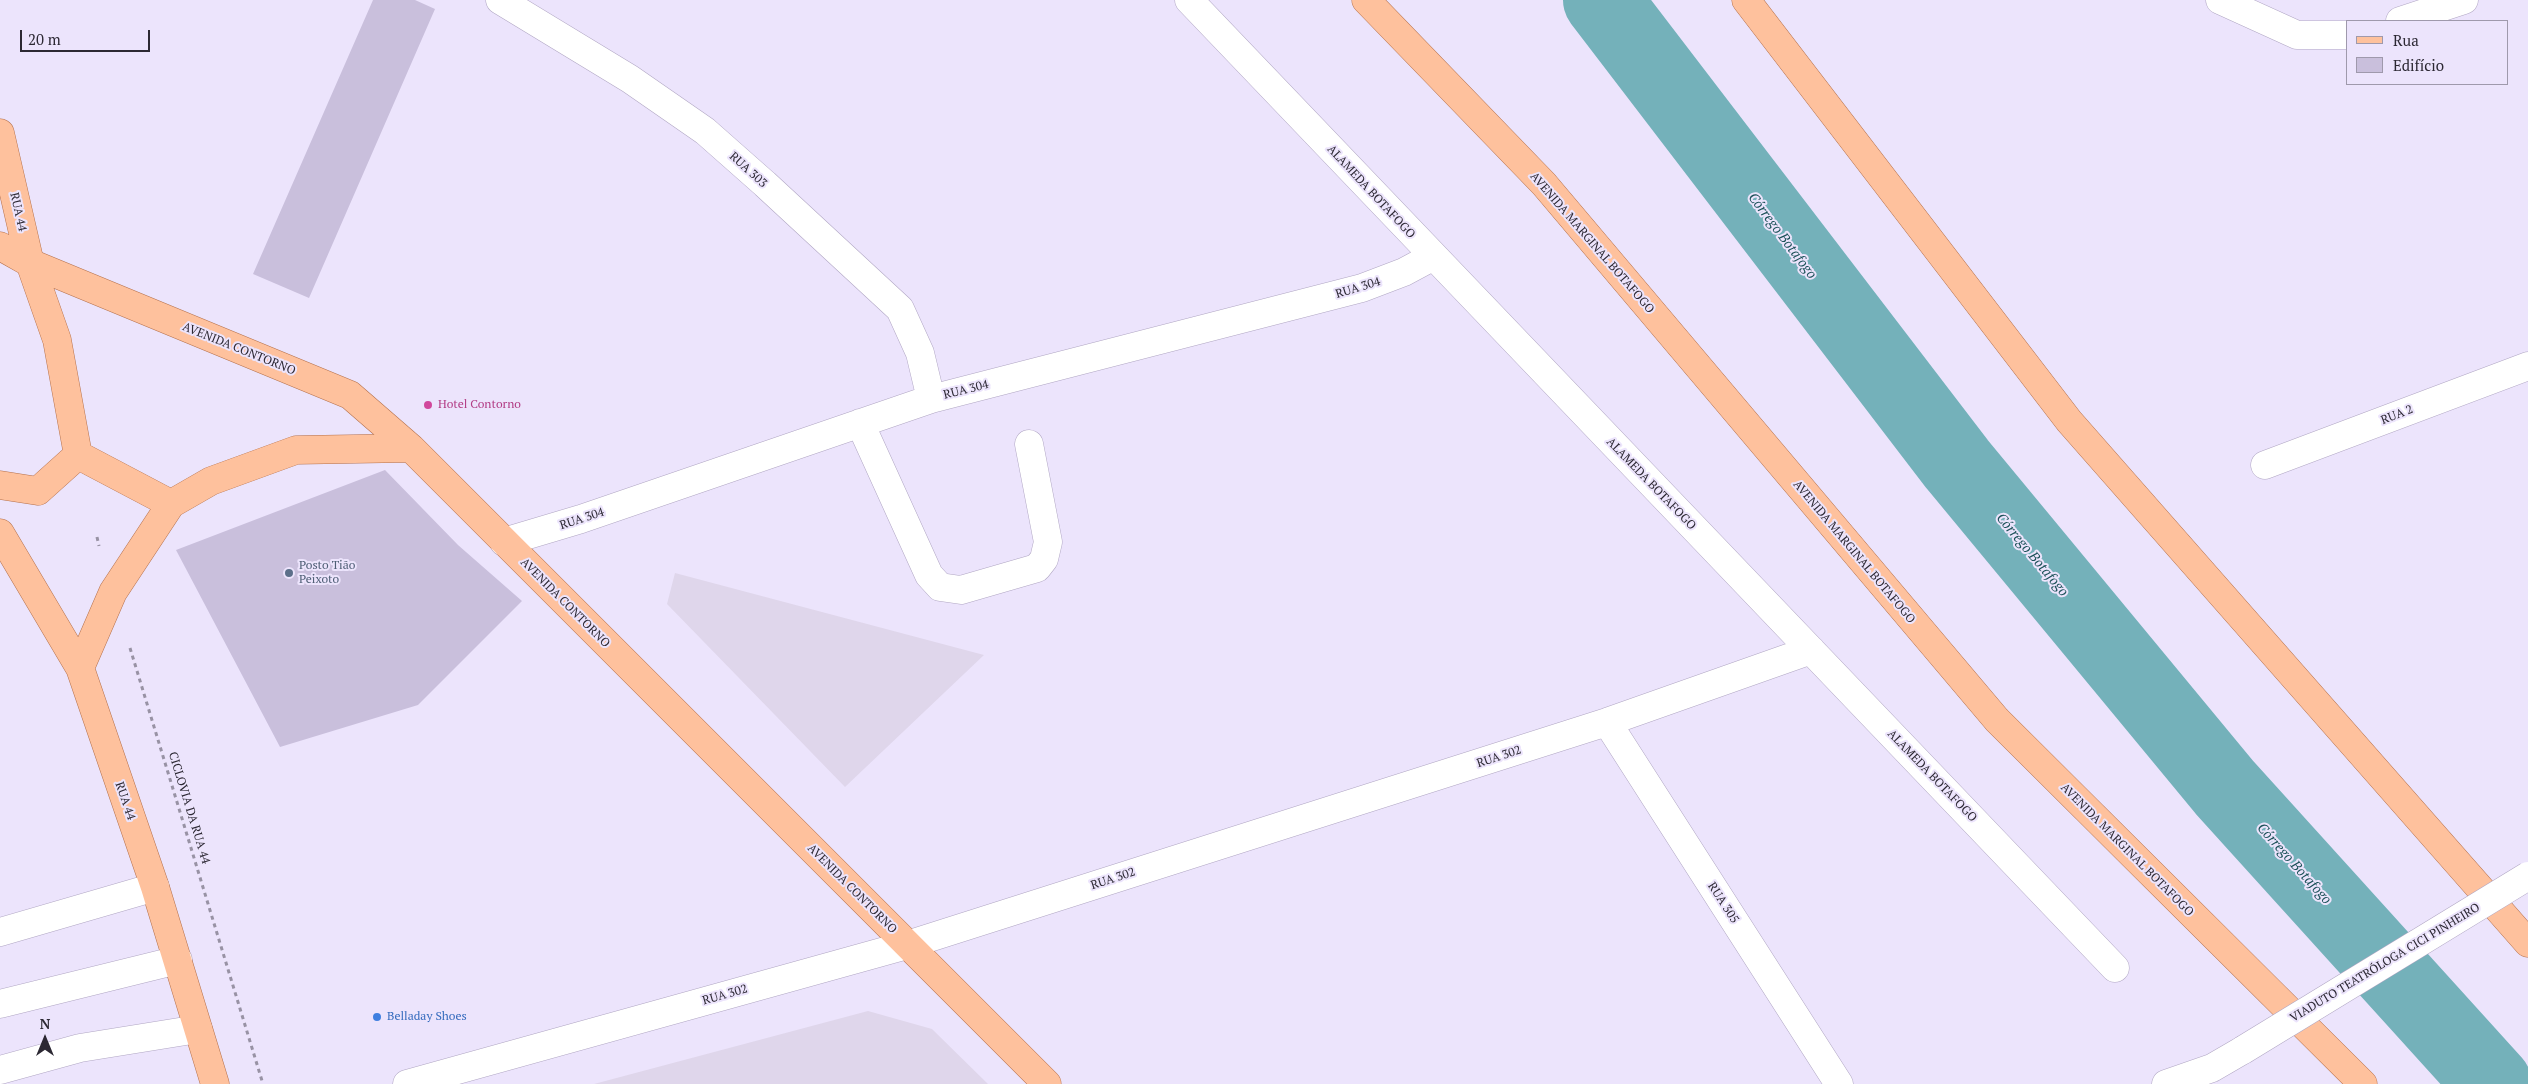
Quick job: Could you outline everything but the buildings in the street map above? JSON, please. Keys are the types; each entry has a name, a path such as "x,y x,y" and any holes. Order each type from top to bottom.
{"main road":[{"name":"AVENIDA MARGINAL BOTAFOGO","path":"1366,0 1544,184 1997,720 2363,1084"},
{"path":"1746,0 2069,421 2528,943"},
{"name":"RUA 44","path":"0,133 30,262 57,340 78,455"},
{"name":"AVENIDA CONTORNO","path":"0,246 30,262 350,395 411,448 1047,1084"},
{"path":"80,668 113,592 171,504 211,480 296,450 411,448"},
{"path":"0,485 38,491 78,455 171,504"},
{"name":"RUA 44","path":"0,533 80,668 155,887 215,1084"}],"street":[{"name":"RUA 303","path":"500,0 630,79 705,131 900,309 920,353 931,399"},
{"name":"ALAMEDA BOTAFOGO","path":"1189,0 1432,257 2114,968"},
{"path":"2220,0 2297,35 2346,35"},
{"path":"2403,20 2464,0"},
{"name":"RUA 304","path":"504,542 581,519 931,399 1362,288 1404,272 1432,257"},
{"name":"RUA 2","path":"2265,465 2528,366"},
{"path":"860,423 929,575 940,587 961,590 1037,568 1044,559 1048,542 1029,444"},
{"name":"RUA 302","path":"407,1084 907,944 1607,722 1811,650"},
{"name":"RUA 305","path":"1607,722 1839,1084"},
{"name":"VIADUTO TEATRÓLOGA CICI PINHEIRO","path":"2166,1084 2220,1076 2243,1050 2528,876"},
{"path":"0,932 155,887"},
{"path":"0,1004 178,960"},
{"path":"0,1070 80,1048 198,1029"}],"path":[{"path":"96,537 113,592"},
{"name":"CICLOVIA DA RUA 44","path":"130,647 263,1084"}],"shaded area":[{"path":"675,573 984,655 845,787 667,604"},
{"path":"868,1011 932,1029 988,1084 594,1084"}],"waterway":[{"name":"Córrego Botafogo","path":"1602,0 1957,464 2225,788 2493,1084"}],"place":[{"name":"Hotel Contorno","path":"428,405"},
{"name":"Posto Tião Peixoto","path":"289,573"},
{"name":"Belladay Shoes","path":"377,1017"}]}
